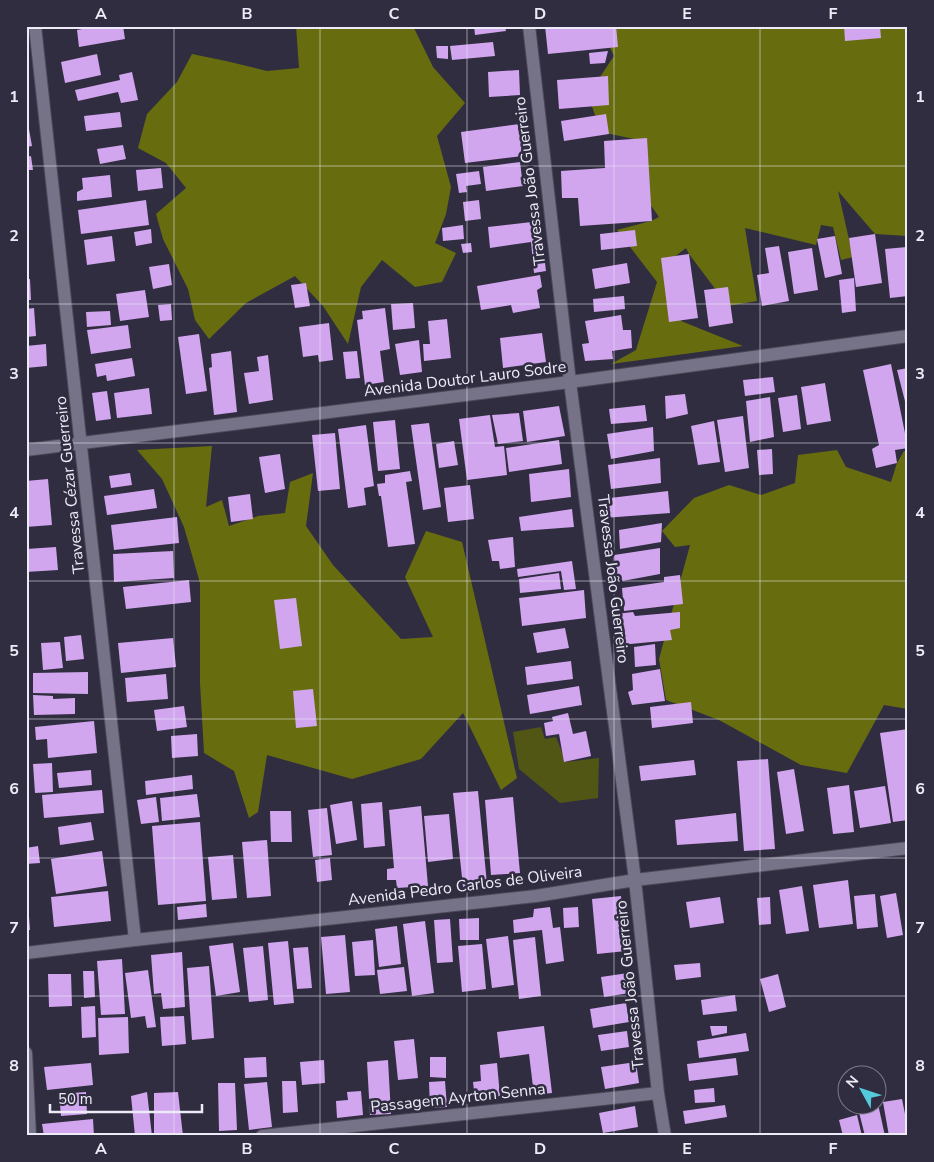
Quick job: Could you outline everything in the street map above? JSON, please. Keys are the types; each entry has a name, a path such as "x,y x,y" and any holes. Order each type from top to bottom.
{"street":[{"name":"Travessa Cézar Guerreiro","path":"35,26 135,940"},
{"name":"Travessa João Guerreiro","path":"529,26 570,382 635,880 658,1092 665,1136"},
{"name":"Avenida Doutor Lauro Sodre","path":"26,450 570,382 908,336"},
{"name":"Avenida Pedro Carlos de Oliveira","path":"26,954 135,940 536,896 635,880 908,848"},
{"path":"26,1053 30,1136"},
{"name":"Passagem Ayrton Senna","path":"262,1136 658,1092"}],"green space":[{"path":"541,727 545,739 556,737 566,762 599,758 598,798 560,803 519,769 513,732"}],"shaded area":[{"path":"296,26 413,26 433,67 465,103 437,136 451,187 446,214 435,243 456,253 442,282 415,287 382,260 361,287 348,344 323,306 295,276 246,303 209,339 195,320 188,289 163,239 156,214 186,188 166,163 138,148 147,114 177,82 192,54 267,71 299,68"},
{"path":"600,26 908,26 908,236 875,234 838,191 853,257 841,260 833,227 821,225 816,245 745,228 757,301 728,306 686,248 673,258 681,321 743,346 611,364 636,350 657,282 617,230 659,217 627,171 634,139 601,132 588,95 614,56"},
{"path":"212,446 206,507 222,500 229,526 258,516 285,513 290,482 313,473 306,526 333,565 401,639 433,637 405,577 426,531 462,542 517,778 501,790 463,713 421,759 352,779 267,755 258,812 249,818 234,771 204,753 200,683 200,583 184,527 162,479 137,450"},
{"path":"837,450 846,467 891,482 897,463 904,451 908,452 908,709 884,705 847,773 801,765 719,720 666,700 659,659 690,545 675,547 662,531 694,498 729,485 761,495 795,483 798,455"}],"building":[{"path":"98,26 123,26 125,39 79,47 77,30"},
{"path":"474,26 505,26 506,31 475,35"},
{"path":"545,26 616,26 618,47 548,54"},
{"path":"844,26 880,26 881,38 845,41"},
{"path":"493,42 495,56 452,60 450,46"},
{"path":"436,46 448,46 448,59 437,58"},
{"path":"608,51 605,63 590,64 589,53"},
{"path":"97,54 101,75 65,83 61,62"},
{"path":"519,70 520,95 489,97 488,72"},
{"path":"132,72 138,100 121,103 118,92 78,101 75,90 120,80 119,75"},
{"path":"608,76 609,105 559,109 557,80"},
{"path":"120,112 122,127 86,131 84,116"},
{"path":"606,114 609,134 564,141 561,121"},
{"path":"26,118 32,146 26,147"},
{"path":"527,123 531,155 465,163 461,132"},
{"path":"647,138 652,221 580,226 578,198 562,198 561,171 605,168 604,141"},
{"path":"123,145 126,159 100,164 97,149"},
{"path":"31,156 33,170 28,170 29,178 26,179 26,157"},
{"path":"520,162 523,186 486,191 483,167"},
{"path":"161,168 163,188 138,191 136,170"},
{"path":"479,171 481,184 466,186 467,192 459,193 456,174"},
{"path":"110,175 112,197 77,201 77,192 83,189 82,178"},
{"path":"146,200 149,225 81,234 78,210"},
{"path":"479,200 481,219 465,221 463,202"},
{"path":"540,221 546,271 534,273 531,242 490,248 488,227"},
{"path":"463,225 464,239 443,241 442,228"},
{"path":"151,229 152,243 136,246 134,232"},
{"path":"635,230 637,246 601,250 600,234"},
{"path":"875,234 882,283 856,287 849,238"},
{"path":"112,236 115,261 87,265 84,240"},
{"path":"835,236 842,274 825,278 817,239"},
{"path":"471,243 472,252 463,253 461,244"},
{"path":"779,246 789,301 762,306 757,275 769,273 765,248"},
{"path":"907,247 908,296 890,298 885,249"},
{"path":"812,248 818,290 794,294 788,252"},
{"path":"689,254 698,318 669,322 661,258"},
{"path":"627,263 630,283 595,289 592,269"},
{"path":"169,264 172,285 153,289 149,267"},
{"path":"540,275 542,287 537,290 540,308 513,313 511,305 481,310 477,286"},
{"path":"854,278 856,311 842,313 839,280"},
{"path":"26,279 30,279 31,300 26,300"},
{"path":"306,283 310,306 295,308 291,285"},
{"path":"728,287 733,323 709,327 704,290"},
{"path":"145,290 149,317 120,321 116,294"},
{"path":"624,296 625,309 594,312 593,299"},
{"path":"413,303 415,328 393,330 391,304"},
{"path":"171,304 172,320 160,321 158,305"},
{"path":"34,308 36,336 26,337 26,309"},
{"path":"385,308 390,349 380,351 384,382 365,385 357,320 363,319 362,311"},
{"path":"110,311 111,325 87,327 86,312"},
{"path":"621,315 623,330 631,330 632,348 612,351 613,359 585,361 582,344 589,343 585,321"},
{"path":"447,319 451,358 424,361 423,344 430,344 428,321"},
{"path":"329,323 333,360 319,362 318,355 303,357 299,327"},
{"path":"128,325 131,348 91,354 87,330"},
{"path":"542,333 546,362 503,368 500,338"},
{"path":"199,334 207,391 186,394 178,337"},
{"path":"419,340 422,372 400,375 395,344"},
{"path":"46,344 47,366 26,368 26,346"},
{"path":"231,351 237,412 214,415 209,368 212,367 211,354"},
{"path":"357,351 360,378 346,379 343,352"},
{"path":"268,355 273,400 249,404 244,373 259,371 257,357"},
{"path":"132,358 135,376 107,381 106,375 97,377 95,364"},
{"path":"891,364 908,448 895,450 897,463 876,468 872,449 879,445 863,370"},
{"path":"908,368 908,409 907,409 897,370"},
{"path":"773,377 775,392 745,396 743,380"},
{"path":"825,383 831,421 807,425 801,387"},
{"path":"149,388 152,414 117,418 114,393"},
{"path":"107,391 111,419 96,421 92,393"},
{"path":"685,394 688,414 666,419 665,396"},
{"path":"797,395 801,429 783,432 778,398"},
{"path":"770,397 774,437 750,442 746,401"},
{"path":"645,405 647,421 611,424 609,409"},
{"path":"559,406 565,436 527,442 523,411"},
{"path":"519,413 523,441 498,444 492,415"},
{"path":"490,415 495,447 504,446 507,475 467,480 459,419"},
{"path":"743,416 749,468 725,472 717,420"},
{"path":"395,420 400,469 378,471 373,422"},
{"path":"714,421 720,462 698,465 691,426"},
{"path":"429,423 441,507 423,510 411,425"},
{"path":"366,425 374,486 364,488 366,505 348,508 338,429"},
{"path":"653,427 654,451 611,459 607,434"},
{"path":"335,433 340,489 318,491 312,435"},
{"path":"559,440 562,464 509,472 506,448"},
{"path":"454,441 458,465 439,468 436,444"},
{"path":"772,449 773,474 759,475 757,450"},
{"path":"280,454 285,489 265,493 259,457"},
{"path":"660,458 661,483 611,489 608,465"},
{"path":"569,469 571,497 531,502 529,474"},
{"path":"410,471 412,481 406,482 415,544 388,547 381,496 379,496 377,484 385,483 385,475"},
{"path":"130,473 132,485 111,488 109,476"},
{"path":"48,479 52,525 26,527 26,481"},
{"path":"470,485 474,519 448,522 444,488"},
{"path":"154,489 157,508 107,515 104,496"},
{"path":"668,491 670,513 604,518 602,499"},
{"path":"250,494 253,519 231,522 228,497"},
{"path":"572,509 574,527 521,531 519,517"},
{"path":"177,517 179,543 114,550 111,525"},
{"path":"662,523 661,542 620,549 619,530"},
{"path":"513,537 515,567 500,569 499,561 492,561 488,540"},
{"path":"56,547 58,570 26,572 26,549"},
{"path":"660,548 660,574 617,582 614,555"},
{"path":"173,551 174,578 114,582 113,554"},
{"path":"572,561 576,589 564,590 561,571 518,577 517,569"},
{"path":"559,573 561,589 520,593 519,579"},
{"path":"680,575 683,604 624,611 622,588 664,582 664,577"},
{"path":"189,580 191,602 126,609 123,587"},
{"path":"584,590 586,618 522,626 519,598"},
{"path":"296,598 302,646 280,649 274,600"},
{"path":"633,612 635,616 680,612 680,628 670,630 672,640 620,645 616,614"},
{"path":"565,628 569,648 537,653 533,633"},
{"path":"81,635 84,659 66,661 64,637"},
{"path":"173,638 176,667 121,673 118,643"},
{"path":"60,642 63,668 43,670 41,643"},
{"path":"655,644 656,665 635,667 634,647"},
{"path":"571,661 573,679 527,685 525,667"},
{"path":"660,669 665,701 632,705 628,692 633,690 632,674"},
{"path":"88,672 88,694 33,693 33,673"},
{"path":"166,674 168,699 127,702 125,678"},
{"path":"579,686 582,705 530,714 527,695"},
{"path":"313,689 317,726 296,728 293,691"},
{"path":"33,695 53,696 53,699 75,698 75,714 34,715"},
{"path":"691,702 693,723 652,728 650,707"},
{"path":"184,706 187,727 157,731 154,710"},
{"path":"568,713 573,734 586,731 591,756 564,762 559,734 546,736 544,723 553,721 552,717"},
{"path":"94,721 97,753 48,758 47,739 36,740 35,727"},
{"path":"908,729 908,820 893,822 880,733"},
{"path":"197,734 198,756 172,758 171,736"},
{"path":"768,759 775,849 744,851 737,761"},
{"path":"694,760 696,775 641,781 639,766"},
{"path":"52,763 53,792 35,793 33,764"},
{"path":"794,769 804,831 786,834 777,772"},
{"path":"91,770 92,785 59,788 57,773"},
{"path":"192,775 193,789 146,795 145,781"},
{"path":"849,785 854,832 833,834 827,788"},
{"path":"885,786 891,823 860,828 854,791"},
{"path":"102,790 104,813 44,818 42,795"},
{"path":"478,791 487,884 463,887 453,793"},
{"path":"197,794 200,817 162,821 160,798"},
{"path":"156,797 159,822 141,824 137,800"},
{"path":"513,797 520,873 491,875 485,800"},
{"path":"352,801 357,840 336,844 330,805"},
{"path":"382,802 385,846 364,848 361,804"},
{"path":"421,806 428,886 397,888 396,880 387,880 387,869 394,868 389,810"},
{"path":"327,808 332,855 313,857 308,810"},
{"path":"270,811 291,811 292,842 271,842"},
{"path":"736,813 738,841 677,845 675,820"},
{"path":"449,814 453,859 428,862 424,816"},
{"path":"91,822 94,840 60,845 58,827"},
{"path":"200,822 206,901 158,905 152,826"},
{"path":"267,840 271,896 247,898 242,842"},
{"path":"38,846 40,863 26,864 26,848"},
{"path":"102,851 107,886 56,894 51,859"},
{"path":"233,855 237,898 212,900 208,857"},
{"path":"330,858 332,880 317,882 315,860"},
{"path":"848,880 853,924 819,928 813,885"},
{"path":"802,886 809,931 786,934 779,890"},
{"path":"108,891 111,921 54,927 51,897"},
{"path":"896,893 903,935 887,938 880,896"},
{"path":"875,894 878,927 857,929 854,896"},
{"path":"621,896 626,951 597,954 592,899"},
{"path":"720,897 724,923 690,928 686,902"},
{"path":"770,897 771,924 759,925 757,898"},
{"path":"26,903 28,903 30,930 26,930"},
{"path":"206,904 207,917 178,920 177,907"},
{"path":"550,907 553,928 560,927 564,961 546,964 542,930 514,933 513,920 533,917 534,909"},
{"path":"578,907 579,927 564,928 563,908"},
{"path":"479,918 479,940 460,940 459,919"},
{"path":"450,919 453,962 437,963 434,920"},
{"path":"425,921 434,993 412,996 403,924"},
{"path":"397,926 401,964 379,967 375,929"},
{"path":"345,935 350,992 326,994 321,937"},
{"path":"508,936 514,985 492,988 486,939"},
{"path":"535,937 541,996 519,999 513,940"},
{"path":"373,940 375,975 355,976 352,942"},
{"path":"288,941 294,1003 274,1005 268,943"},
{"path":"233,943 240,992 216,996 209,946"},
{"path":"482,944 486,989 462,992 458,946"},
{"path":"263,946 268,1000 249,1002 243,948"},
{"path":"308,947 312,988 297,989 293,948"},
{"path":"182,952 185,1007 163,1009 161,993 154,994 151,955"},
{"path":"122,959 125,1014 101,1015 97,961"},
{"path":"700,963 701,977 676,980 674,965"},
{"path":"209,966 214,1038 192,1040 187,968"},
{"path":"404,967 407,991 380,994 377,970"},
{"path":"148,970 156,1027 147,1028 145,1016 131,1018 125,973"},
{"path":"83,971 94,971 95,997 84,998"},
{"path":"628,973 630,993 604,997 601,977"},
{"path":"48,974 71,974 72,1006 49,1007"},
{"path":"778,974 786,1007 769,1012 760,979"},
{"path":"735,995 737,1011 703,1015 701,1000"},
{"path":"626,1003 629,1022 593,1028 590,1009"},
{"path":"95,1006 96,1037 82,1038 81,1007"},
{"path":"184,1016 186,1044 162,1046 160,1017"},
{"path":"128,1017 129,1053 99,1055 98,1018"},
{"path":"544,1026 552,1093 534,1095 529,1054 500,1058 497,1032"},
{"path":"710,1026 727,1026 727,1033 712,1036"},
{"path":"627,1031 629,1047 601,1051 598,1035"},
{"path":"746,1033 749,1051 699,1058 697,1041"},
{"path":"414,1039 418,1078 398,1080 394,1041"},
{"path":"266,1057 267,1077 245,1078 244,1058"},
{"path":"430,1057 446,1057 446,1078 430,1077"},
{"path":"736,1058 738,1075 689,1081 687,1064"},
{"path":"324,1060 325,1083 302,1085 300,1062"},
{"path":"388,1060 391,1114 370,1115 367,1062"},
{"path":"636,1062 639,1083 605,1089 601,1067"},
{"path":"91,1063 93,1085 47,1090 44,1067"},
{"path":"497,1063 500,1096 475,1099 473,1082 481,1081 480,1065"},
{"path":"282,1081 296,1081 298,1112 283,1113"},
{"path":"445,1081 447,1107 430,1108 429,1082"},
{"path":"267,1082 272,1127 249,1130 244,1084"},
{"path":"218,1083 235,1083 237,1130 219,1131"},
{"path":"714,1088 715,1102 695,1103 694,1090"},
{"path":"361,1091 363,1115 337,1118 336,1101 348,1100 347,1092"},
{"path":"86,1092 87,1114 61,1116 59,1094"},
{"path":"147,1092 152,1136 135,1136 131,1096"},
{"path":"178,1092 183,1136 154,1136 154,1093"},
{"path":"902,1099 908,1136 889,1136 885,1114 886,1102"},
{"path":"725,1105 727,1117 685,1124 683,1111"},
{"path":"635,1106 638,1127 603,1133 599,1113"},
{"path":"860,1114 880,1114 885,1136 865,1136"},
{"path":"857,1115 862,1136 843,1136 839,1120"},
{"path":"93,1119 94,1136 44,1136 42,1124"}]}
